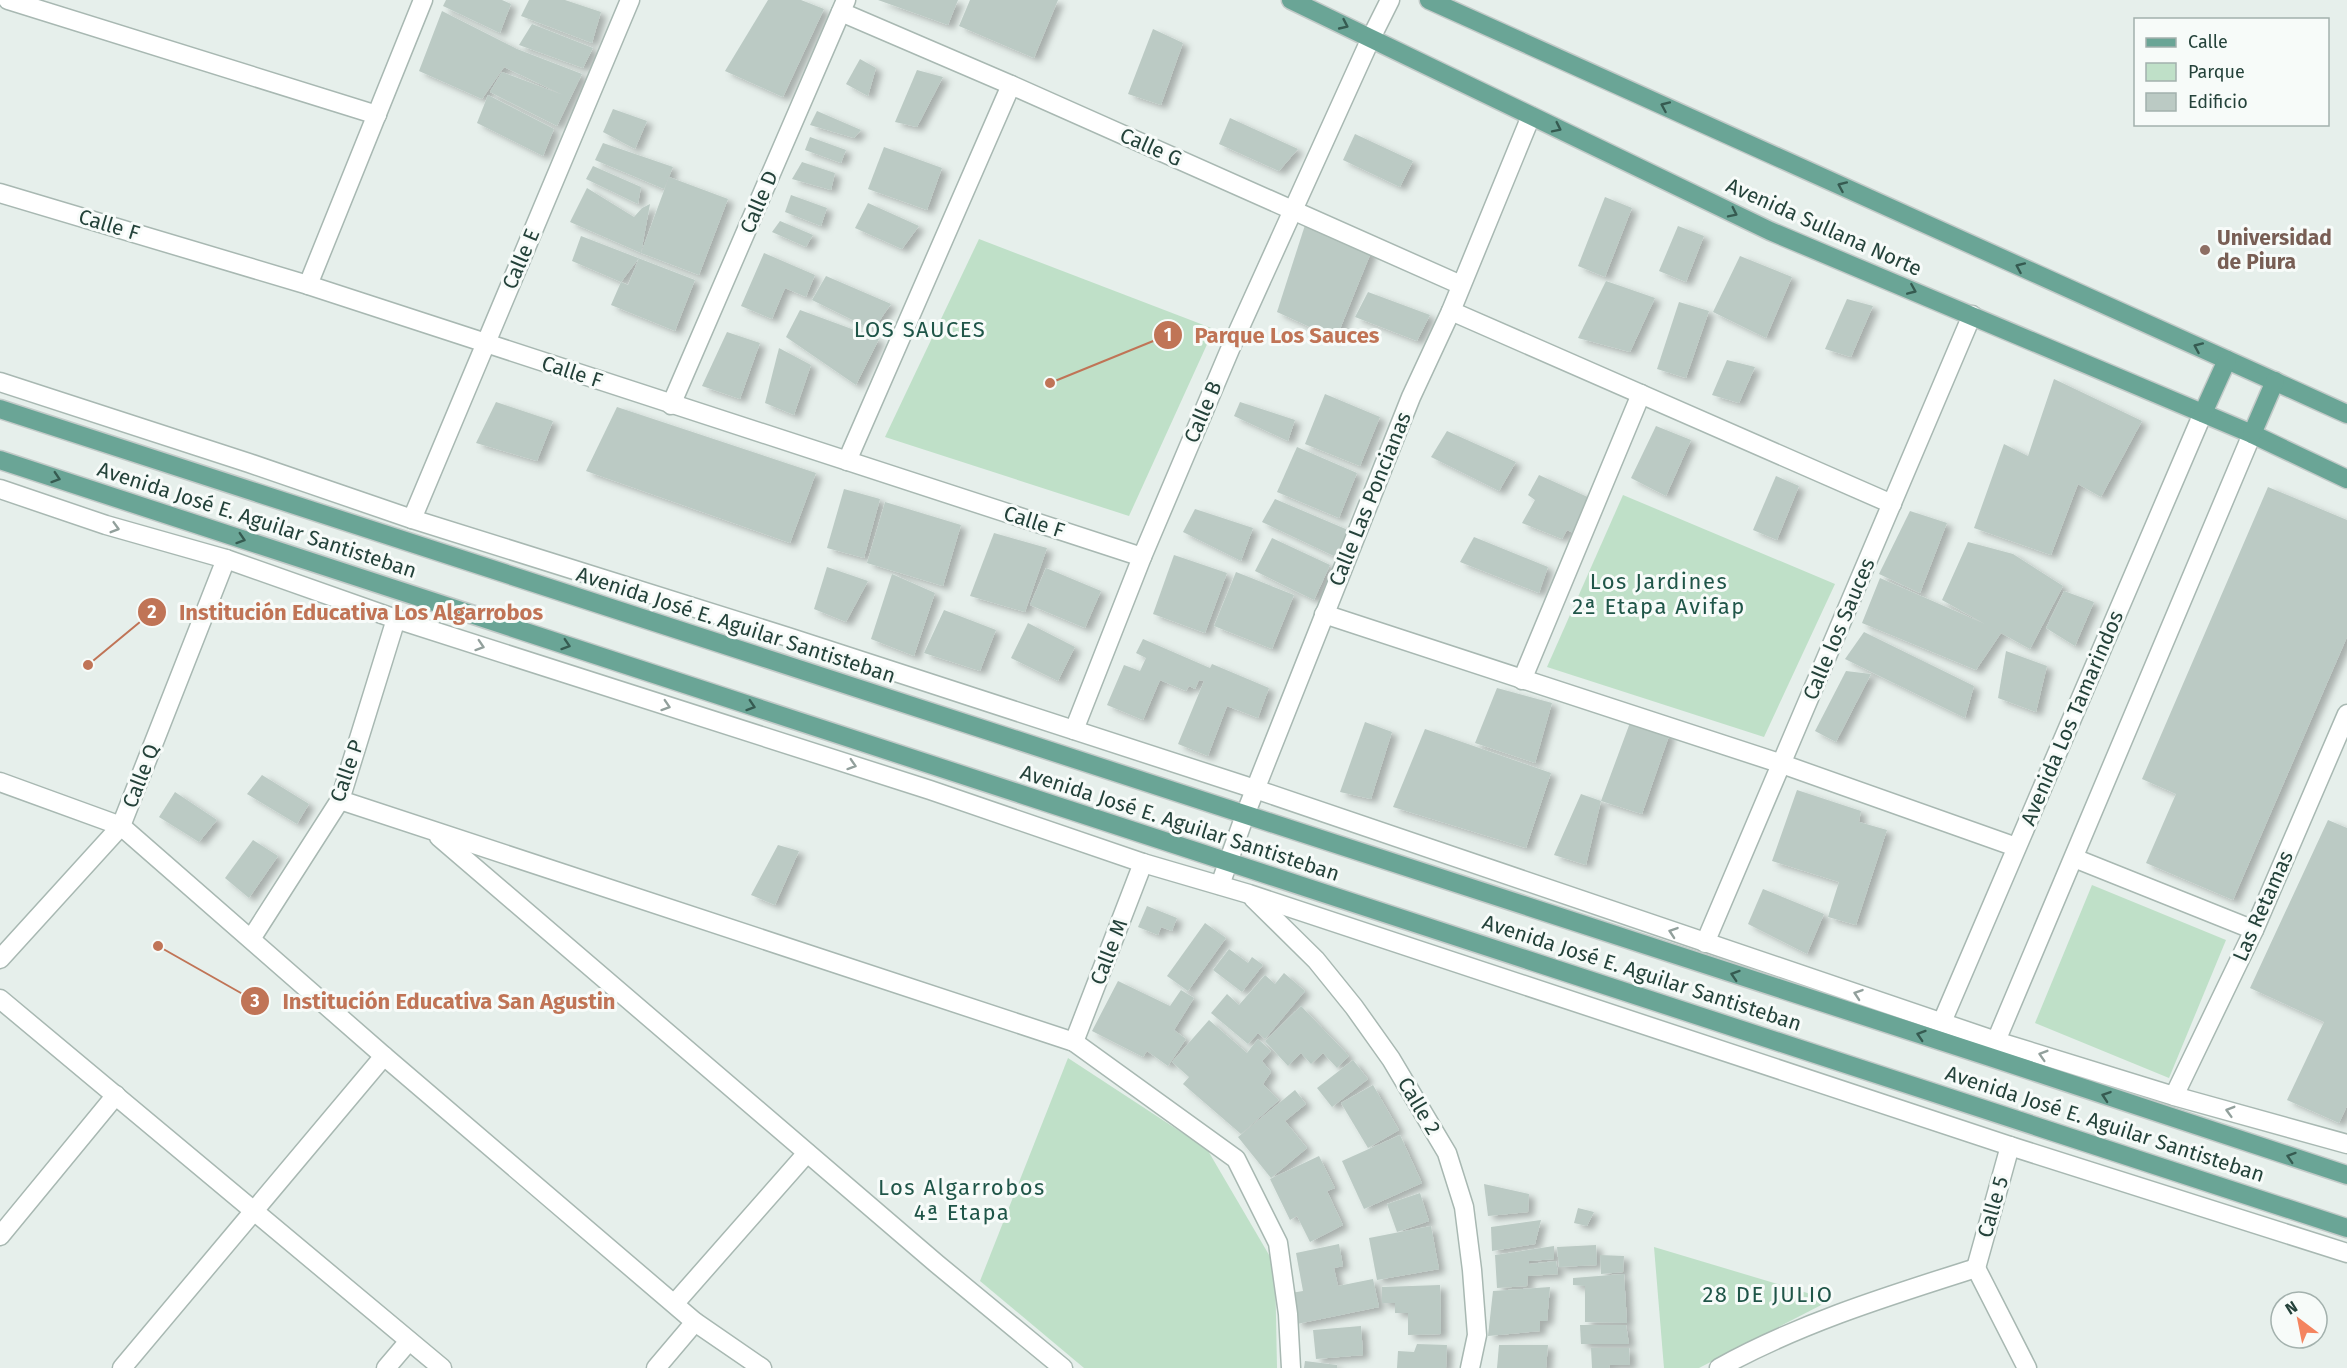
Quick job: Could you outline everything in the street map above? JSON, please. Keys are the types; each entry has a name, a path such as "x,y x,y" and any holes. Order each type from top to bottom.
{"main road":[{"name":"Avenida Sullana Norte","path":"1291,0 1770,231 2252,434 2347,479"},
{"name":"Avenida Sullana Norte","path":"1429,0 2347,414"},
{"path":"2203,413 2227,360"},
{"path":"2252,434 2275,381"},
{"name":"Avenida José E. Aguilar Santisteban","path":"0,409 2347,1175"},
{"name":"Avenida José E. Aguilar Santisteban","path":"0,460 2347,1228"}],"street":[{"path":"8,0 377,115"},
{"path":"308,285 423,0"},
{"name":"Calle E","path":"412,519 630,0"},
{"name":"Calle B","path":"1074,730 1142,557 1230,347 1390,0"},
{"name":"Calle G","path":"843,6 1011,84 1461,285"},
{"name":"Calle D","path":"671,405 843,6"},
{"path":"847,461 1011,84"},
{"name":"Calle Las Poncianas","path":"1220,885 1255,789 1411,398 1451,310 1531,116"},
{"name":"Calle F","path":"0,193 308,285 1142,557"},
{"path":"1451,310 1892,504"},
{"name":"Calle los Sauces","path":"1705,943 1972,315"},
{"name":"Avenida José E. Aguilar Santisteban","path":"0,382 260,466 412,519 1255,789 1996,1041 2174,1096 2347,1144"},
{"path":"1522,680 1641,394"},
{"name":"Avenida Los Tamarindos","path":"1942,1022 2203,413"},
{"path":"1996,1041 2252,434"},
{"path":"0,489 106,525 226,559 396,619 919,786 1143,863 1249,894 2010,1146 2347,1253"},
{"name":"Calle Q","path":"0,959 121,826 226,559"},
{"path":"1324,615 1782,764 2016,847"},
{"name":"Calle P","path":"251,939 340,800 396,619"},
{"name":"Las Retamas","path":"2174,1096 2254,930 2347,714"},
{"path":"0,782 121,826 384,1056 675,1303 694,1322 762,1368"},
{"path":"340,800 1074,1042 1236,1159 1278,1243 1288,1314 1291,1368"},
{"path":"431,830 807,1153 1064,1368"},
{"path":"2074,858 2254,930"},
{"name":"Calle M","path":"1074,1042 1143,863"},
{"name":"Calle 2","path":"1249,894 1316,960 1354,1007 1391,1059 1447,1153 1464,1207 1472,1270 1477,1335 1470,1368"},
{"path":"0,999 442,1368"},
{"path":"122,1368 384,1056"},
{"path":"0,1236 116,1095"},
{"name":"Calle 5","path":"1976,1268 2010,1146"},
{"path":"675,1303 807,1153"},
{"path":"1719,1368 1776,1339 1861,1305 1976,1268 2027,1368"},
{"path":"656,1368 694,1322"},
{"path":"386,1368 410,1341"}],"green space":[{"path":"979,239 1214,329 1129,516 885,437"},
{"path":"1623,495 1835,584 1764,737 1547,667"},
{"path":"2092,885 2226,940 2169,1078 2035,1023"},
{"path":"1068,1058 1207,1149 1275,1265 1277,1368 1084,1368 980,1281"},
{"path":"1654,1247 1831,1300 1699,1368 1664,1368"}],"building":[{"path":"446,0 502,0 511,4 500,33 443,6"},
{"path":"529,0 565,0 601,12 592,43 521,16"},
{"path":"768,0 801,0 824,9 783,97 725,71"},
{"path":"878,0 958,0 948,25"},
{"path":"970,0 1058,0 1034,58 959,26"},
{"path":"442,11 517,49 582,74 557,126 490,92 502,72 563,95 504,67 482,99 419,71"},
{"path":"532,24 593,48 583,68 519,45"},
{"path":"1153,29 1183,43 1161,105 1128,94"},
{"path":"860,59 876,68 868,96 846,84"},
{"path":"917,70 943,77 917,127 895,122"},
{"path":"488,95 554,129 543,156 477,123"},
{"path":"613,109 647,121 635,149 603,132"},
{"path":"817,111 861,130 854,138 810,125"},
{"path":"1230,118 1298,149 1279,171 1219,144"},
{"path":"1355,134 1413,161 1400,187 1343,160"},
{"path":"810,137 846,150 841,163 805,150"},
{"path":"603,143 673,167 664,189 595,160"},
{"path":"884,147 942,168 927,210 868,189"},
{"path":"802,162 835,173 831,190 792,179"},
{"path":"593,166 641,187 638,204 586,179"},
{"path":"669,177 728,199 699,275 641,253"},
{"path":"587,188 634,217 642,208 650,204 641,253 570,222"},
{"path":"791,195 827,208 821,226 785,212"},
{"path":"1605,197 1632,208 1605,277 1578,266"},
{"path":"868,203 919,226 902,249 855,228"},
{"path":"780,221 813,235 806,247 772,232"},
{"path":"1306,222 1372,250 1336,339 1277,312"},
{"path":"1678,226 1704,236 1686,282 1659,271"},
{"path":"581,236 639,258 621,282 572,261"},
{"path":"764,253 815,275 806,297 785,288 772,319 741,306"},
{"path":"1740,256 1792,277 1766,338 1713,312"},
{"path":"639,258 695,280 675,331 611,305 621,282 628,285"},
{"path":"826,276 891,304 873,330 812,300"},
{"path":"1606,281 1655,298 1630,352 1578,338"},
{"path":"1368,292 1430,315 1417,341 1355,317"},
{"path":"1847,299 1873,306 1851,357 1825,349"},
{"path":"1679,302 1709,311 1686,378 1657,369"},
{"path":"800,310 879,339 856,385 786,337"},
{"path":"727,332 760,343 740,399 702,386"},
{"path":"779,348 811,365 794,415 765,403"},
{"path":"1727,360 1755,367 1739,403 1712,395"},
{"path":"2054,379 2142,421 2101,497 2078,484 2051,555 1974,528 2004,444 2028,456"},
{"path":"1325,394 1380,417 1360,466 1305,444"},
{"path":"496,402 553,421 537,461 476,443"},
{"path":"1240,402 1295,420 1288,441 1234,416"},
{"path":"617,407 816,473 790,543 586,471"},
{"path":"1656,426 1691,440 1666,496 1631,478"},
{"path":"1447,431 1516,462 1499,491 1431,457"},
{"path":"1297,447 1357,473 1339,518 1277,492"},
{"path":"1539,475 1592,499 1576,534 1567,530 1562,539 1522,523 1535,500 1528,495"},
{"path":"1776,476 1799,486 1777,540 1753,530"},
{"path":"2268,487 2347,520 2347,637 2233,900 2146,863 2176,794 2142,779"},
{"path":"844,489 880,499 864,558 827,548"},
{"path":"1275,499 1348,530 1336,557 1262,522"},
{"path":"885,502 961,525 943,586 867,563"},
{"path":"1195,509 1253,528 1241,561 1183,532"},
{"path":"1910,511 1947,523 1920,593 1879,574"},
{"path":"994,533 1047,548 1025,612 970,596"},
{"path":"1474,537 1548,567 1539,593 1460,562"},
{"path":"1272,538 1330,565 1314,600 1255,571"},
{"path":"1968,542 2013,554 2063,586 2030,649 2001,633 1976,670 1862,623 1880,578 1985,624 1942,600"},
{"path":"1174,555 1227,573 1205,633 1153,614"},
{"path":"827,567 868,581 846,622 814,609"},
{"path":"1046,568 1101,591 1085,628 1030,605"},
{"path":"1236,572 1294,595 1272,649 1214,626"},
{"path":"892,574 935,593 914,656 871,639"},
{"path":"2064,591 2094,602 2075,646 2046,628"},
{"path":"944,610 996,630 980,671 924,653"},
{"path":"1028,623 1075,647 1058,681 1011,658"},
{"path":"1864,632 1974,686 1965,718 1845,659"},
{"path":"1143,639 1210,668 1212,664 1269,688 1258,718 1227,706 1208,756 1178,744 1204,681 1199,680 1195,689 1189,686 1186,691 1160,680 1143,720 1107,705 1124,665 1140,671 1146,658 1136,653"},
{"path":"2006,651 2047,666 2036,712 1998,698"},
{"path":"1846,671 1871,674 1836,742 1815,731"},
{"path":"1497,688 1552,703 1535,763 1475,743"},
{"path":"1631,720 1670,733 1642,814 1601,801"},
{"path":"1365,722 1392,732 1371,799 1340,792"},
{"path":"1425,729 1551,773 1526,848 1393,807"},
{"path":"262,775 309,804 297,824 247,794"},
{"path":"1797,790 1861,811 1859,822 1887,830 1856,925 1828,917 1839,882 1772,861"},
{"path":"175,792 217,820 199,842 159,817"},
{"path":"1581,794 1601,801 1586,865 1554,855"},
{"path":"2328,820 2347,828 2347,1106 2339,1123 2287,1100 2324,1022 2250,988"},
{"path":"253,840 278,856 249,898 225,878"},
{"path":"778,845 799,851 775,905 751,895"},
{"path":"1763,889 1824,914 1807,954 1748,924"},
{"path":"1147,906 1177,918 1172,931 1161,927 1158,935 1138,927"},
{"path":"1205,923 1226,938 1188,991 1167,976"},
{"path":"1229,949 1248,963 1252,957 1263,965 1242,992 1213,970"},
{"path":"1284,973 1305,991 1265,1039 1258,1033 1248,1044 1211,1013 1227,994 1239,1005 1265,975 1275,984"},
{"path":"1118,981 1170,1006 1181,990 1194,998 1174,1030 1186,1039 1168,1066 1147,1051 1143,1057 1092,1031"},
{"path":"1301,1006 1349,1056 1337,1068 1323,1053 1311,1064 1301,1053 1288,1066 1265,1041"},
{"path":"1209,1020 1247,1053 1258,1039 1271,1051 1262,1061 1271,1072 1263,1084 1279,1100 1241,1134 1183,1084 1189,1077 1172,1062"},
{"path":"1353,1060 1368,1079 1332,1107 1317,1088"},
{"path":"1373,1085 1399,1130 1368,1148 1341,1103"},
{"path":"1295,1090 1306,1104 1285,1121 1307,1148 1271,1178 1238,1137"},
{"path":"1400,1135 1422,1183 1364,1209 1342,1161"},
{"path":"1319,1156 1335,1188 1327,1191 1343,1225 1310,1242 1297,1216 1290,1220 1270,1179"},
{"path":"1484,1184 1529,1194 1528,1212 1488,1216"},
{"path":"1420,1193 1429,1221 1397,1232 1387,1204"},
{"path":"1578,1208 1594,1212 1587,1226 1574,1223"},
{"path":"1541,1220 1535,1244 1492,1251 1491,1227"},
{"path":"1431,1226 1439,1269 1377,1280 1369,1238"},
{"path":"1339,1244 1343,1266 1334,1268 1338,1286 1373,1279 1379,1307 1297,1324 1291,1293 1303,1291 1296,1253"},
{"path":"1596,1245 1597,1265 1559,1267 1557,1247"},
{"path":"1554,1246 1554,1259 1529,1261 1529,1264 1556,1261 1558,1274 1528,1276 1527,1286 1497,1288 1495,1255"},
{"path":"1600,1255 1624,1256 1623,1272 1601,1274"},
{"path":"1624,1274 1627,1323 1585,1322 1585,1286 1573,1285 1573,1278"},
{"path":"1440,1285 1441,1334 1408,1335 1408,1313 1395,1313 1395,1303 1382,1303 1382,1287"},
{"path":"1550,1287 1547,1321 1540,1321 1540,1331 1488,1336 1493,1291"},
{"path":"1580,1325 1626,1325 1629,1344 1581,1344"},
{"path":"1361,1326 1363,1355 1316,1359 1313,1330"},
{"path":"1417,1344 1447,1345 1446,1368 1397,1368 1398,1351 1414,1352"},
{"path":"1499,1345 1548,1345 1546,1368 1497,1368"},
{"path":"1591,1348 1629,1348 1630,1365 1592,1368"},
{"path":"1305,1361 1337,1365 1337,1368 1304,1368"}],"place":[{"name":"Universidad de Piura","path":"2205,250"},
{"name":"Parque Los Sauces","path":"1050,383"},
{"name":"Institución Educativa Los Algarrobos","path":"88,665"},
{"name":"Institución Educativa San Agustin","path":"158,946"}],"district":[{"name":"LOS SAUCES","path":"920,329"},
{"name":"Los Jardines 2ª Etapa Avifap","path":"1659,594"},
{"name":"Los Algarrobos 4ª Etapa","path":"962,1200"},
{"name":"28 DE JULIO","path":"1768,1294"}]}
